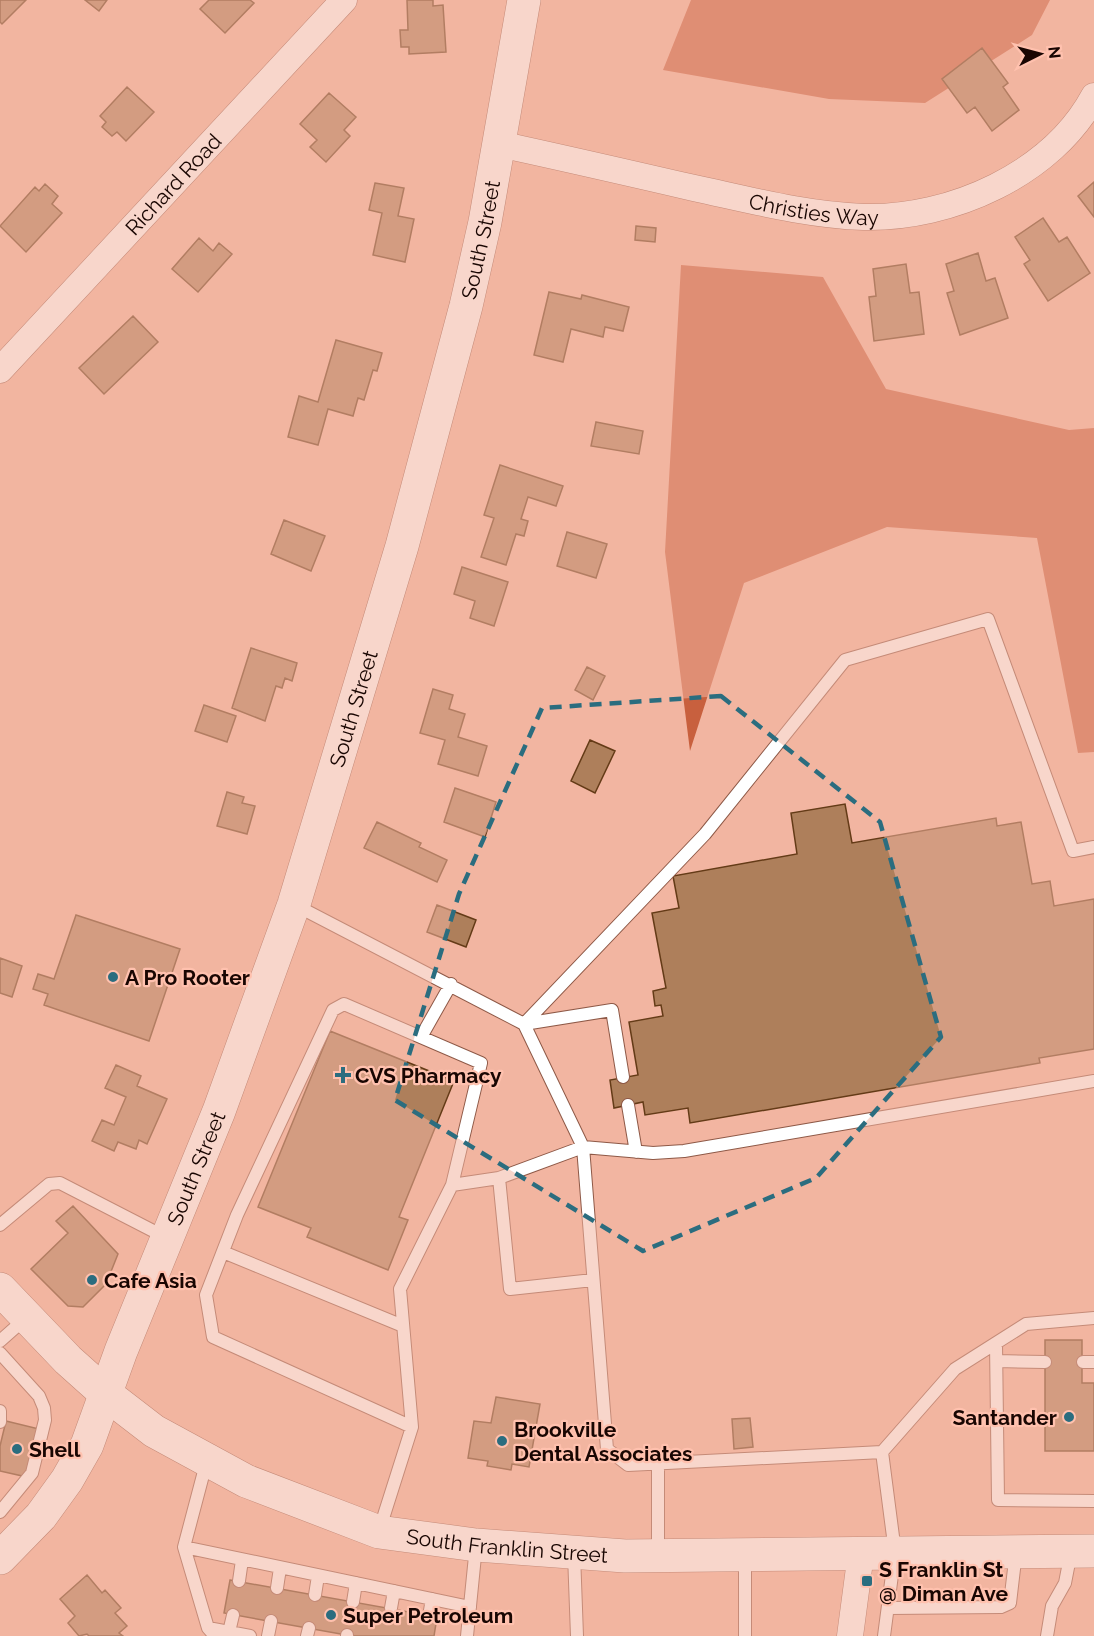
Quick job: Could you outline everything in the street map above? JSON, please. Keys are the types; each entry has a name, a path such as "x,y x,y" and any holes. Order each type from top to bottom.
{"main road":[{"name":"South Street","path":"3,1550 41,1516 68,1480 87,1445 121,1351 219,1111 294,904 430,446 466,306 499,144 524,0"},
{"name":"South Franklin Street","path":"0,1289 106,1394 154,1431 246,1481 379,1532 476,1545 658,1556 1083,1551"}],"street":[{"name":"Richard Road","path":"0,370 344,0"},
{"name":"Christies Way","path":"499,144 793,210 875,216 937,207 968,199 1000,185 1040,159 1063,137 1094,96"},
{"path":"850,1636 861,1553"}],"lane":[{"path":"524,1024 705,834 845,660 988,619 1073,851 1094,847"},
{"path":"294,904 524,1024 583,1147 608,1449 628,1465 882,1452 955,1370 1026,1324 1094,1318"},
{"path":"421,1037 451,984"},
{"path":"379,1532 412,1427 400,1289 452,1185 482,1063 344,1004 333,1010 237,1215 206,1295 213,1336 412,1427"},
{"path":"524,1024 612,1010 623,1077"},
{"path":"452,1185 499,1178 583,1147 636,1152 684,1151 1094,1081"},
{"path":"628,1105 636,1152"},
{"path":"499,1178 510,1289 593,1280"},
{"path":"0,1225 49,1184 60,1183 168,1239"},
{"path":"223,1252 403,1326"},
{"path":"0,1341 27,1317"},
{"path":"996,1344 998,1500 1094,1501"},
{"path":"0,1353 39,1396 44,1408 45,1420 32,1473 0,1512"},
{"path":"997,1361 1045,1362"},
{"path":"0,1411 2,1414 0,1422"},
{"path":"882,1452 895,1552 884,1636"},
{"path":"207,1460 184,1547 212,1632 250,1636"},
{"path":"658,1464 658,1556"},
{"path":"467,1636 476,1545"},
{"path":"184,1547 470,1607"},
{"path":"888,1608 1001,1607 1010,1603 1013,1594 1017,1551"},
{"path":"1047,1636 1052,1606 1083,1551"},
{"path":"574,1552 577,1636"},
{"path":"745,1554 745,1636"},
{"path":"238,1581 242,1560"},
{"path":"277,1588 280,1568"},
{"path":"315,1595 318,1576"},
{"path":"353,1602 356,1583"},
{"path":"391,1608 394,1591"},
{"path":"429,1616 432,1599"},
{"path":"229,1632 232,1615"},
{"path":"268,1636 271,1622"}],"highlighted area":[{"path":"721,696 880,822 941,1037 816,1178 643,1251 395,1100 459,894 542,708"}],"shaded area":[{"path":"691,0 1050,0 1032,35 925,103 829,99 663,70"},
{"path":"681,265 823,277 886,389 1069,430 1094,428 1094,752 1078,753 1037,538 887,527 744,583 690,751 665,552"}],"building":[{"path":"0,0 26,0 2,24 0,22"},
{"path":"85,0 107,0 99,11"},
{"path":"209,0 250,0 254,3 225,33 200,9"},
{"path":"407,0 433,0 433,6 443,5 446,52 409,54 409,47 401,47 400,30 408,30"},
{"path":"982,48 1008,83 1003,87 1019,110 992,131 975,107 967,113 942,79"},
{"path":"127,87 154,112 126,141 117,132 112,136 102,127 106,122 100,116"},
{"path":"329,93 356,117 344,130 350,136 326,162 310,147 317,140 300,124"},
{"path":"1094,182 1094,217 1078,196"},
{"path":"375,183 404,188 398,216 414,219 405,262 373,255 382,213 369,210"},
{"path":"45,184 58,196 52,204 62,213 26,252 0,226 35,187 39,191"},
{"path":"1043,218 1059,242 1067,237 1090,273 1048,301 1024,264 1030,260 1015,237"},
{"path":"636,226 656,228 655,242 635,240"},
{"path":"199,238 213,251 219,243 232,254 198,292 172,269"},
{"path":"978,253 986,281 995,278 1008,318 960,335 947,293 954,291 946,264"},
{"path":"906,264 910,293 919,292 924,334 874,341 869,297 876,296 873,269"},
{"path":"549,292 581,299 582,295 629,307 623,331 605,327 603,337 571,329 563,362 534,355"},
{"path":"133,316 158,342 104,394 79,368"},
{"path":"336,340 382,353 377,371 373,370 364,400 358,398 353,416 328,409 318,445 288,437 299,396 318,402"},
{"path":"596,422 643,431 639,454 591,446"},
{"path":"500,465 563,486 556,506 528,497 521,519 528,521 524,536 516,534 506,565 481,557 494,518 484,515"},
{"path":"284,520 325,536 311,571 271,554"},
{"path":"567,532 607,544 596,578 557,566"},
{"path":"462,567 508,582 494,626 470,618 475,601 454,594"},
{"path":"251,648 297,663 292,681 285,678 282,688 276,686 265,721 232,708"},
{"path":"587,667 605,676 593,700 575,690"},
{"path":"433,689 453,695 449,709 465,714 458,737 487,746 478,776 438,764 445,740 420,733"},
{"path":"204,705 236,716 227,742 195,731"},
{"path":"590,740 615,751 595,793 571,781"},
{"path":"455,788 496,802 485,837 444,822"},
{"path":"227,792 244,797 242,803 255,806 247,834 217,826"},
{"path":"845,804 852,843 996,818 997,826 1021,822 1032,884 1050,881 1054,906 1094,899 1094,1049 1039,1058 1040,1063 690,1123 688,1108 645,1115 643,1102 614,1108 610,1080 638,1075 629,1022 663,1016 661,1005 655,1006 653,991 666,988 652,913 679,908 673,876 797,854 791,813"},
{"path":"377,822 421,843 419,847 447,860 437,882 364,848"},
{"path":"437,905 476,920 466,947 427,932"},
{"name":"A Pro Rooter","path":"76,915 180,949 149,1041 44,1005 48,994 33,989 38,974 54,979"},
{"path":"0,958 22,966 12,997 0,993"},
{"name":"CVS Pharmacy","path":"330,1031 454,1081 399,1217 408,1220 388,1270 307,1237 311,1228 258,1207"},
{"path":"116,1065 141,1076 137,1086 167,1099 147,1144 139,1140 136,1149 118,1142 114,1151 92,1141 102,1120 114,1125 126,1097 105,1088"},
{"path":"73,1206 118,1254 106,1284 83,1307 68,1306 31,1269 68,1233 56,1221"},
{"name":"Santander","path":"1045,1340 1082,1340 1082,1383 1094,1383 1094,1451 1045,1451"},
{"name":"Brookville Dental Associates","path":"496,1397 540,1404 529,1467 512,1464 511,1470 487,1466 488,1461 468,1458 474,1421 491,1423"},
{"path":"750,1418 753,1447 734,1449 732,1419"},
{"path":"6,1421 39,1429 27,1477 0,1471 0,1446"},
{"path":"87,1575 102,1593 105,1590 121,1608 115,1613 127,1626 119,1633 123,1636 89,1636 87,1634 79,1636 68,1623 75,1616 60,1599"},
{"path":"230,1580 437,1617 434,1636 352,1636 224,1613"}],"place":[{"name":"A Pro Rooter","path":"113,977"},
{"name":"CVS Pharmacy","path":"343,1075"},
{"name":"Cafe Asia","path":"92,1280"},
{"name":"Santander","path":"1069,1417"},
{"name":"Brookville Dental Associates","path":"502,1441"},
{"name":"Shell","path":"17,1449"},
{"name":"S Franklin St @ Diman Ave","path":"867,1581"},
{"name":"Super Petroleum","path":"331,1615"}]}
